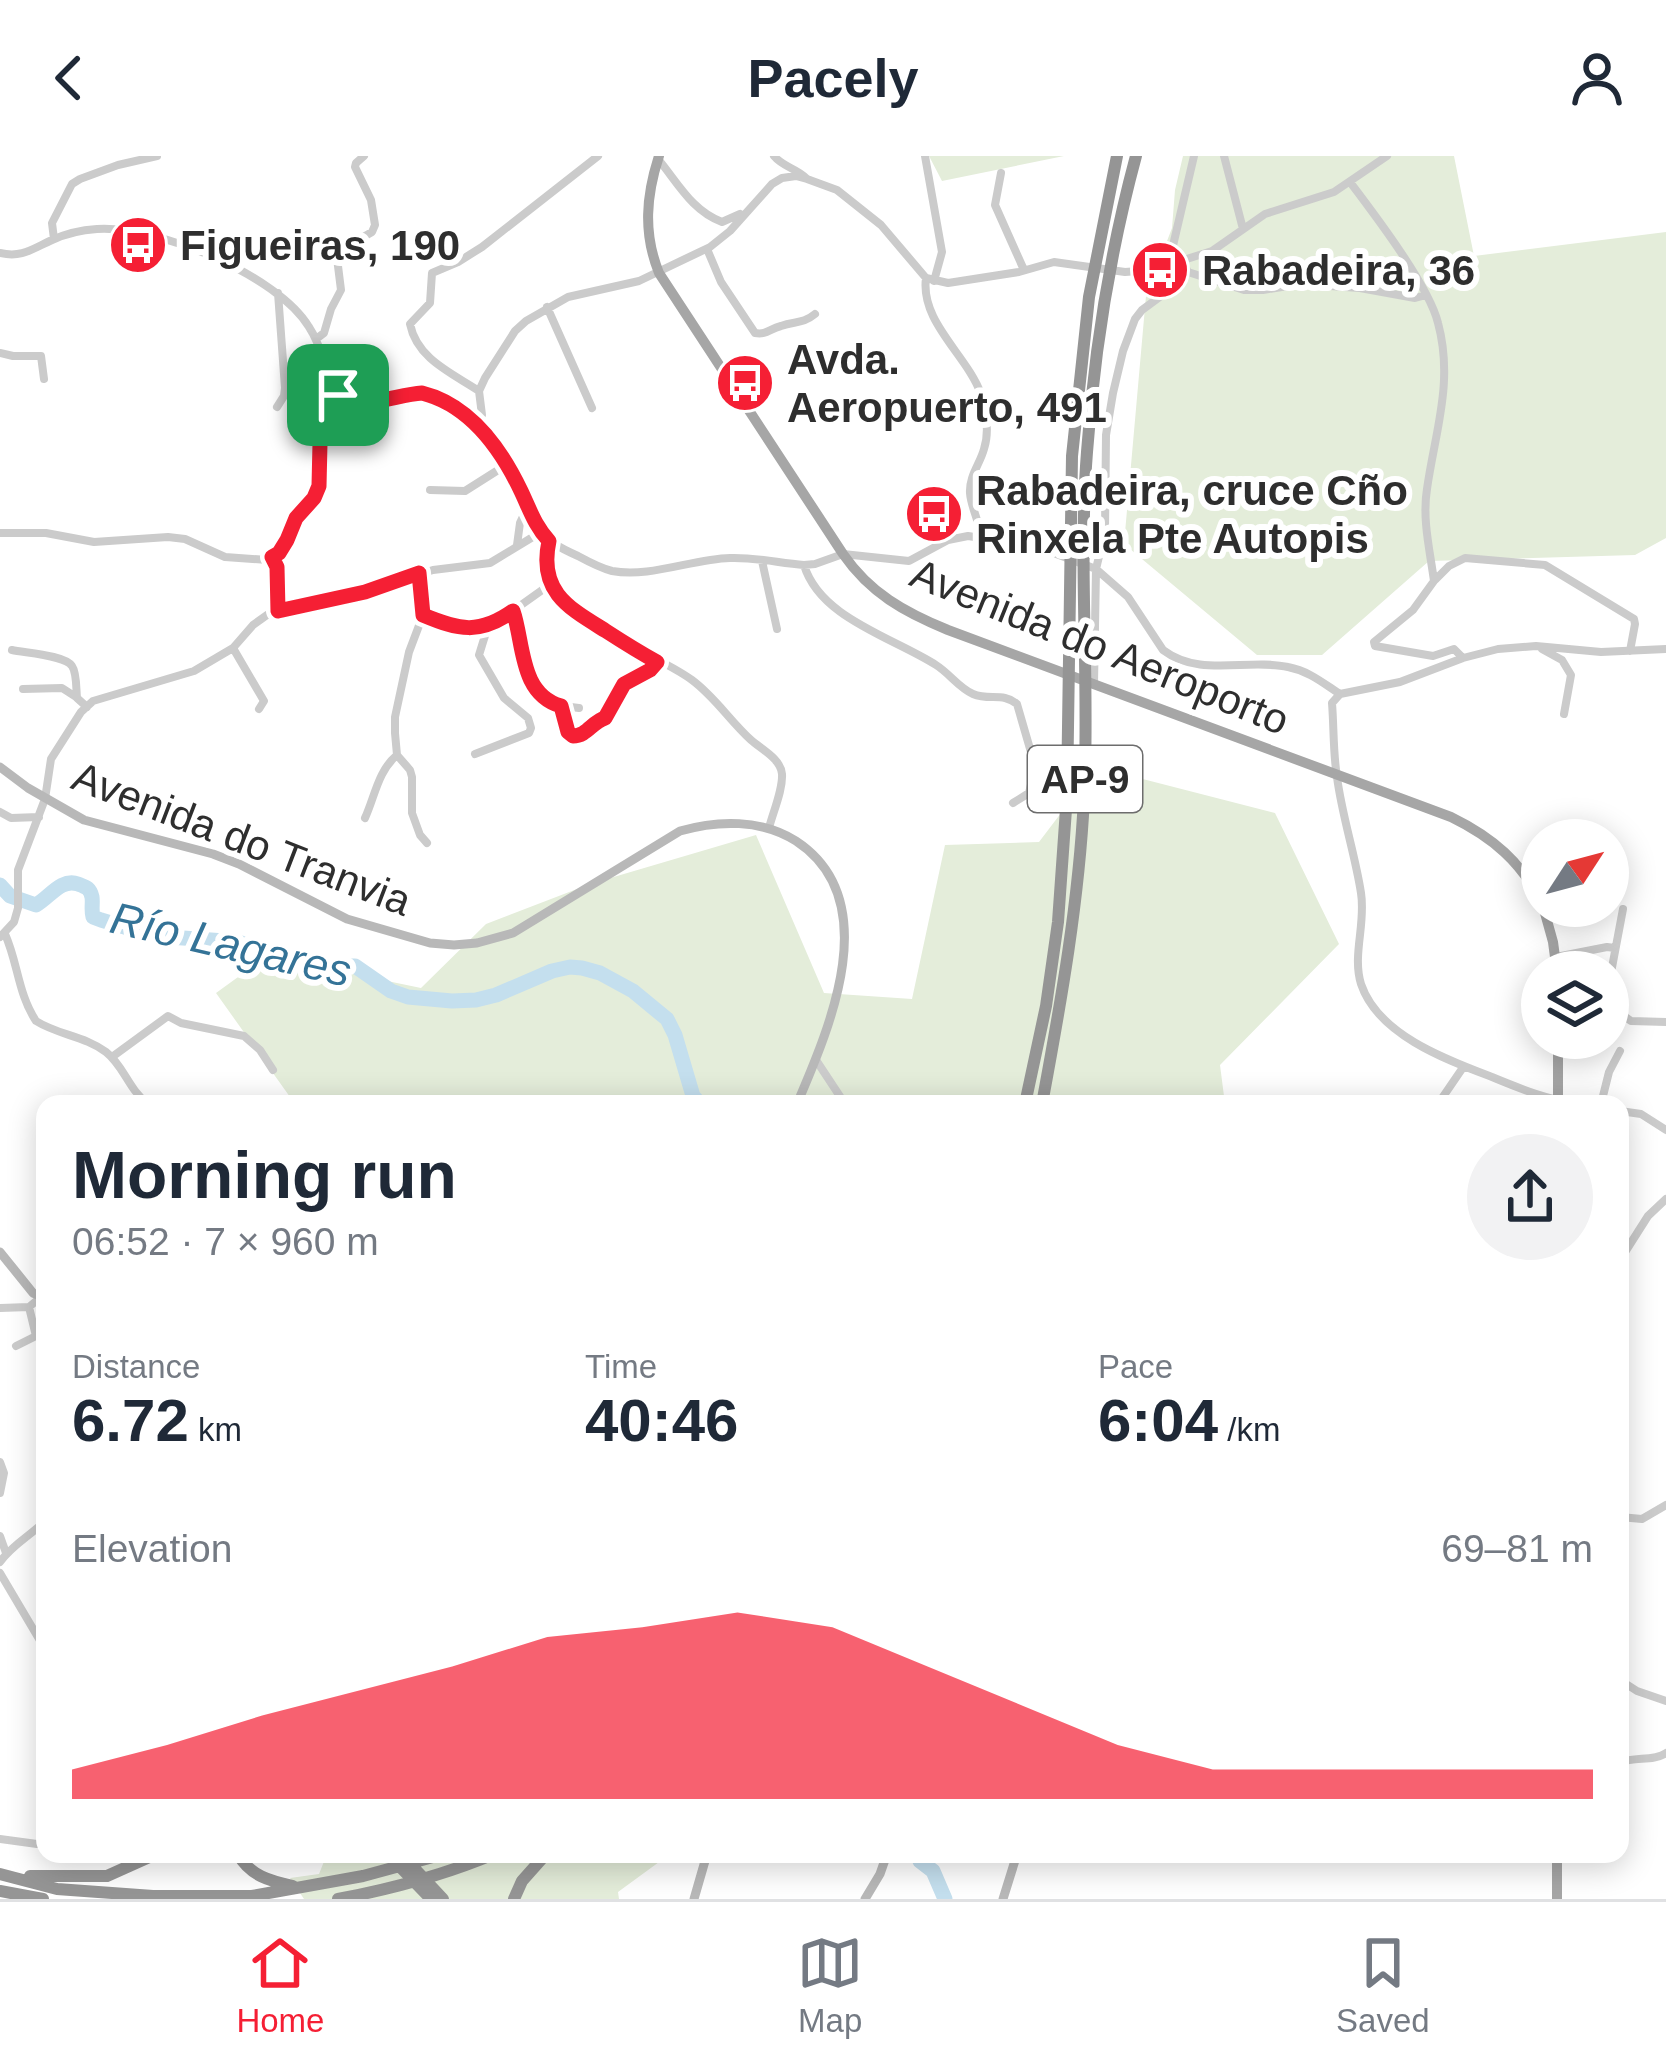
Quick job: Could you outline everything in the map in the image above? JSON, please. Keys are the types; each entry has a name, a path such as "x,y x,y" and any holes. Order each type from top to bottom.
{"highway":[{"name":"AP-9","path":"1027,1095 1046,1006 1064,838 1072,456 1089,297 1117,156"},
{"name":"AP-9","path":"1044,1095 1066,974 1084,797 1087,451 1106,295 1136,156"},
{"path":"0,1873 107,1876 136,1863"},
{"path":"244,1863 261,1877 301,1888"},
{"path":"397,1863 431,1899"},
{"path":"409,1863 443,1899"},
{"path":"0,1873 57,1889 253,1896 411,1863"},
{"path":"338,1899 473,1863"},
{"path":"514,1899 538,1863"},
{"path":"0,1891 43,1899"}],"main road":[{"name":"Avenida do Aeroporto","path":"658,158 647,212 659,273 867,584 908,614 1451,817 1472,827 1521,869"},
{"name":"Avenida do Tranvia","path":"0,767 84,820 213,854 346,919 406,938 454,945 513,933 680,831 728,823 769,828"},
{"path":"769,828 816,858 842,908 843,950 835,1008 801,1095"},
{"path":"1558,1059 1558,1095"},
{"path":"0,1252 36,1294"},
{"path":"694,1899 704,1863"},
{"path":"865,1899 884,1863"},
{"path":"1006,1898 1015,1863"},
{"path":"1557,1863 1557,1899"}],"street":[{"path":"54,239 52,223 72,184 157,156"},
{"path":"316,339 324,333 341,290 337,259 341,250 367,237 375,226 371,200 355,166 364,156"},
{"path":"479,391 425,356 411,332 410,324 430,303 432,273 467,257 598,156"},
{"path":"773,156 808,178"},
{"path":"773,156 778,180"},
{"path":"925,156 942,252 924,292 944,335 972,374 985,410 987,439 970,494 981,538"},
{"path":"1194,156 1171,254 1188,272 1233,288 1263,290 1300,284 1415,298 1427,295"},
{"path":"1224,156 1243,229"},
{"path":"477,424 482,415 479,391 515,332 547,308 586,291 639,281 707,248 722,239 778,180 808,178 837,190 872,217 930,280 948,283 1054,262 1152,271 1212,251 1271,212 1319,198 1388,156"},
{"path":"658,158 690,201 707,215 722,222 747,212"},
{"path":"1001,173 995,205 1024,270"},
{"path":"1350,182 1427,295 1438,324 1444,380 1441,428 1426,490 1425,517 1434,581"},
{"path":"0,253 22,255 54,239 94,229 131,231 166,238 278,292 295,307 316,339 338,395 359,403 422,393 448,403 477,424 549,541 615,572 730,558 804,565 843,554 910,561 948,540 981,538 1003,548 1051,552 1096,569 1128,597 1162,650 1171,656 1232,668 1288,667 1317,677 1337,697"},
{"path":"707,248 721,282 755,332 804,323 815,314"},
{"path":"1094,684 1096,569 1105,531 1106,435 1123,351 1135,319 1173,284 1178,262"},
{"path":"277,407 285,388 278,292"},
{"path":"547,308 592,408"},
{"path":"0,353 41,356 44,379"},
{"path":"0,532 46,533 94,542 168,537 238,560 272,557 279,553 319,486 320,443 338,395"},
{"path":"430,490 464,490 506,465"},
{"path":"516,547 527,507"},
{"path":"138,1095 112,1057 86,1040 36,1021 3,931 18,908 21,859 45,799 56,748 87,707 105,696 194,671 233,648 253,625 278,611 365,592 419,573 500,560 541,532"},
{"path":"549,541 546,558 552,583 572,611 700,687 781,767 769,828"},
{"path":"272,557 277,567 278,611"},
{"path":"1463,658 1454,649 1433,656 1375,646 1374,642 1413,610 1449,566 1465,558 1556,569 1634,619 1630,651"},
{"path":"762,561 777,629"},
{"path":"804,565 810,582 830,606 930,661 973,694 1004,697 1017,704 1035,766 1029,793 1012,803"},
{"path":"419,573 423,615 409,652 395,733 397,755 410,770 412,813 427,843"},
{"path":"423,615 450,626 488,626 552,583"},
{"path":"513,611 520,656 542,695 552,704 579,707"},
{"path":"475,754 529,733 531,728 528,718 504,698 478,655 488,626"},
{"path":"1535,646 1567,665 1571,674 1564,714"},
{"path":"233,648 264,701 259,710"},
{"path":"1538,1095 1428,1052 1396,1029 1369,1000 1361,984 1362,897 1336,775 1332,704 1337,697 1400,682 1498,649 1666,649"},
{"path":"12,650 51,655 70,664 77,698"},
{"path":"561,706 568,732 579,736 605,718 627,681 657,662"},
{"path":"23,689 62,688 87,707"},
{"path":"365,818 375,786 397,755"},
{"path":"0,812 11,818 39,817"},
{"path":"1619,927 1610,978 1617,1011 1631,1021 1666,1022"},
{"path":"1587,951 1615,948"},
{"path":"112,1057 168,1016 244,1036 273,1070"},
{"path":"1603,1095 1616,1059"},
{"path":"816,1060 838,1095"},
{"path":"1444,1095 1464,1066"},
{"path":"1629,1112 1641,1114 1666,1130"},
{"path":"1629,1246 1666,1199"},
{"path":"0,1308 36,1302"},
{"path":"16,1346 36,1336 29,1306"},
{"path":"0,1462 4,1473 0,1493"},
{"path":"1629,1518 1642,1519 1666,1505"},
{"path":"3,1558 36,1529"},
{"path":"0,1536 3,1558"},
{"path":"0,1573 36,1634"},
{"path":"1629,1686 1666,1701"},
{"path":"1629,1760 1666,1753"},
{"path":"0,1839 36,1844"}],"green space":[{"path":"929,156 1064,156 942,181"},
{"path":"1183,156 1454,156 1474,256 1666,232 1666,538 1635,555 1429,561 1322,655 1257,655 1124,544 1146,296 1172,228"},
{"path":"1096,767 1275,813 1339,944 1220,1065 1224,1095 289,1095 216,993 267,956 421,988 486,924 590,884 756,835 824,993 912,999 945,845 1039,842"},
{"path":"323,1863 658,1863 618,1892 619,1899 304,1899 290,1878 319,1874"}],"waterway":[{"name":"Río Lagares","path":"0,885 10,896 36,905 61,886 78,884 90,892 93,917 101,920 155,936 239,942 291,966 355,966 408,997 476,1000 570,967 600,973 633,991 667,1019 693,1095"},
{"name":"Río Lagares","path":"923,1863 933,1871 945,1899"}],"place":[{"name":"Figueiras, 190","path":"138,245"},
{"name":"Rabadeira, 36","path":"1160,270"},
{"name":"Avda. Aeropuerto, 491","path":"745,383"},
{"name":"Rabadeira, cruce Cño Rinxela Pte Autopis","path":"934,514"}],"route":[{"path":"410,394 435,396 486,434 549,541 546,558 560,599 657,662 624,684 605,718 573,736 561,706 542,695 526,670 513,611 481,628 450,626 423,615 419,573 365,592 278,611 277,567 272,557 279,553 319,486 320,443 338,395 359,403 410,394"}]}
